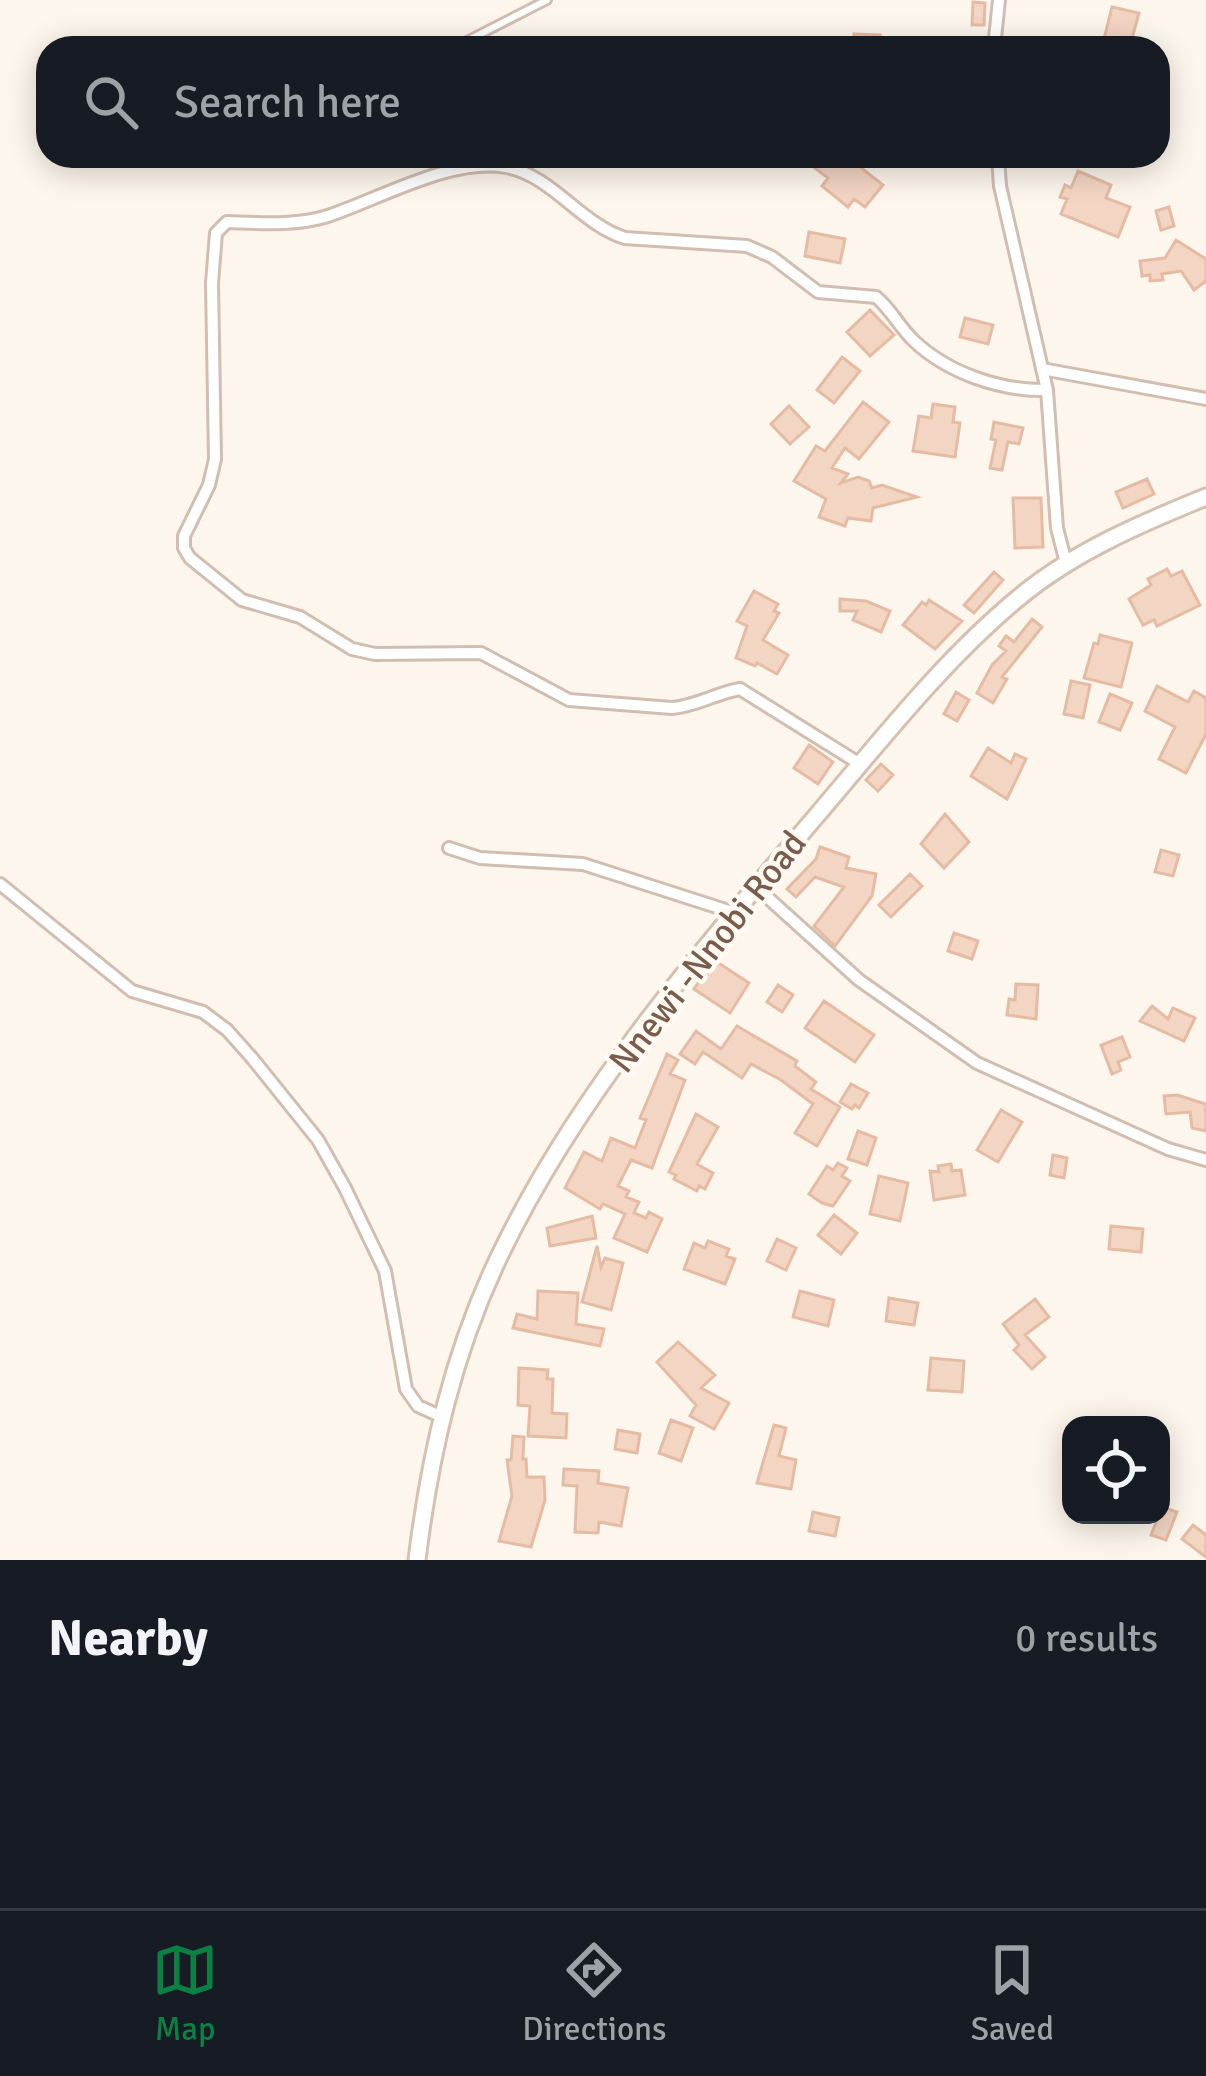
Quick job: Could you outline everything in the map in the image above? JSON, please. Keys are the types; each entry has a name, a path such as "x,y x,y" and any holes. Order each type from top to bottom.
{"main road":[{"name":"Nnewi -Nnobi Road","path":"417,1560 440,1416 500,1254 558,1153 636,1037 756,887 966,646 1023,594 1066,563 1206,497"}],"street":[{"path":"995,36 999,0"},
{"path":"471,168 408,185 327,216 297,222 227,222 216,232 212,283 215,460 209,485 184,536 184,548 242,600 300,617 352,649 481,653 568,700 601,705 688,707 740,689 860,764"},
{"path":"509,168 546,186 609,233 747,246 772,257 818,292 876,297 914,342 967,374 1024,390 1047,390"},
{"path":"999,168 1047,390 1057,528 1066,563"},
{"path":"1042,369 1206,399"},
{"path":"449,848 480,858 583,864 735,913"},
{"path":"0,884 132,991 203,1012 252,1058 318,1140 345,1188 385,1271 406,1389 418,1406 440,1416"},
{"path":"756,887 859,980 976,1063 1168,1149 1206,1160"}],"lane":[{"path":"476,36 547,0"}],"building":[{"path":"973,2 985,3 984,25 972,25"},
{"path":"1112,7 1139,13 1133,36 1105,36"},
{"path":"815,168 861,168 883,185 865,207 854,199 848,207 822,186 828,178"},
{"path":"1078,171 1111,185 1106,198 1130,207 1118,237 1061,214 1067,199 1060,197 1065,185 1071,188"},
{"path":"1169,207 1174,226 1161,230 1156,211"},
{"path":"809,232 845,239 840,263 805,256"},
{"path":"1176,240 1206,259 1206,281 1194,290 1181,271 1162,274 1163,280 1142,276 1140,261 1165,258"},
{"path":"870,310 894,335 870,356 847,332"},
{"path":"965,318 993,325 988,344 960,337"},
{"path":"842,357 860,371 834,403 817,390"},
{"path":"863,402 889,422 859,459 845,448 832,468 848,474 841,483 858,477 869,481 872,488 882,485 917,497 873,508 871,521 848,518 845,526 819,517 826,499 794,481 816,446 825,451"},
{"path":"933,404 955,407 953,422 960,423 955,457 913,451 919,416 931,418"},
{"path":"789,406 809,427 790,444 771,424"},
{"path":"994,422 1023,428 1019,444 1008,442 1002,470 990,468"},
{"path":"1147,479 1154,494 1123,508 1116,492"},
{"path":"1013,498 1041,498 1043,547 1015,548"},
{"path":"1167,569 1171,576 1182,571 1200,605 1157,626 1154,620 1143,625 1129,599 1151,585 1148,579"},
{"path":"994,572 1003,580 974,613 964,605"},
{"path":"754,591 778,604 774,611 779,613 763,640 788,655 777,674 736,658 747,626 737,621"},
{"path":"840,599 866,601 890,611 881,632 853,620 857,611 840,611"},
{"path":"929,600 962,621 935,649 903,625"},
{"path":"1032,619 1042,627 1002,677 1007,679 993,703 977,693 1006,651 999,646 1006,636 1014,642"},
{"path":"1100,635 1132,643 1121,687 1084,678"},
{"path":"1071,681 1090,685 1083,718 1064,714"},
{"path":"1157,686 1188,702 1194,691 1206,698 1206,734 1186,773 1159,759 1175,727 1145,711"},
{"path":"956,692 969,700 957,721 944,714"},
{"path":"1110,694 1132,703 1120,730 1099,722"},
{"path":"809,745 833,762 818,784 794,768"},
{"path":"988,748 1011,763 1015,754 1026,759 1007,799 971,776"},
{"path":"881,764 893,775 878,791 866,780"},
{"path":"945,814 969,842 944,868 921,844"},
{"path":"820,847 849,857 846,868 876,874 872,896 835,946 814,926 844,887 815,877 796,897 787,889 816,859"},
{"path":"1161,850 1179,855 1173,876 1155,872"},
{"path":"910,874 922,886 891,917 879,905"},
{"path":"954,933 978,941 972,959 948,951"},
{"path":"714,960 749,983 730,1013 694,989"},
{"path":"1016,984 1038,985 1036,1019 1007,1015"},
{"path":"778,985 793,995 782,1012 767,1002"},
{"path":"824,1001 874,1035 855,1062 805,1028"},
{"path":"1152,1006 1168,1019 1173,1008 1195,1018 1184,1041 1140,1021"},
{"path":"737,1026 797,1061 795,1066 816,1082 811,1089 840,1107 817,1146 795,1133 813,1104 781,1080 751,1064 742,1078 703,1052 695,1064 680,1054 696,1031 721,1049"},
{"path":"1122,1037 1130,1057 1118,1062 1121,1070 1112,1074 1101,1045"},
{"path":"667,1054 678,1060 670,1074 685,1080 652,1168 631,1160 618,1186 629,1191 626,1197 639,1202 634,1213 646,1218 649,1212 662,1219 647,1252 614,1238 625,1214 603,1204 600,1209 565,1188 584,1152 602,1161 611,1138 635,1148 646,1120 640,1118"},
{"path":"851,1084 868,1093 859,1108 840,1102"},
{"path":"1164,1096 1206,1104 1206,1131 1192,1128 1190,1112 1166,1114"},
{"path":"1001,1110 1022,1122 998,1162 977,1150"},
{"path":"696,1114 718,1127 697,1164 713,1173 705,1189 699,1186 697,1191 669,1172"},
{"path":"858,1131 876,1138 867,1165 848,1159"},
{"path":"1053,1155 1067,1158 1064,1178 1050,1175"},
{"path":"838,1163 847,1168 842,1176 850,1181 833,1206 809,1194 827,1166 833,1170"},
{"path":"951,1164 952,1171 961,1170 965,1195 934,1200 930,1171 939,1172 938,1166"},
{"path":"879,1176 908,1183 900,1221 870,1214"},
{"path":"834,1215 857,1233 841,1254 818,1235"},
{"path":"592,1216 596,1238 550,1246 547,1228"},
{"path":"1111,1226 1143,1229 1141,1252 1109,1249"},
{"path":"777,1239 796,1248 786,1270 767,1261"},
{"path":"708,1241 729,1249 726,1256 735,1259 725,1284 684,1269 694,1243 705,1248"},
{"path":"597,1246 601,1267 605,1258 623,1263 611,1310 582,1302"},
{"path":"538,1291 578,1293 576,1324 604,1329 600,1346 513,1328 517,1314 537,1319"},
{"path":"800,1291 834,1300 828,1326 793,1317"},
{"path":"889,1298 918,1303 914,1325 886,1321"},
{"path":"1035,1299 1049,1317 1025,1335 1045,1357 1032,1369 1014,1350 1019,1345 1003,1324"},
{"path":"678,1342 715,1375 701,1388 729,1403 714,1429 690,1416 696,1405 657,1362"},
{"path":"931,1358 964,1361 962,1392 928,1390"},
{"path":"519,1368 548,1370 547,1379 553,1379 552,1413 567,1414 566,1438 528,1436 530,1406 518,1405"},
{"path":"671,1420 693,1428 681,1461 659,1453"},
{"path":"774,1425 786,1428 779,1456 796,1460 791,1489 757,1483"},
{"path":"618,1430 640,1434 637,1453 615,1449"},
{"path":"513,1436 524,1437 527,1477 544,1477 545,1500 531,1547 499,1541 512,1496 507,1460 511,1460"},
{"path":"564,1469 599,1471 598,1483 628,1488 621,1526 599,1522 598,1533 575,1532 577,1486 563,1485"},
{"path":"1170,1510 1177,1512 1166,1540 1151,1535 1155,1524 1170,1524"},
{"path":"813,1512 839,1518 835,1536 809,1531"},
{"path":"1193,1525 1206,1535 1206,1557 1182,1539"}]}
